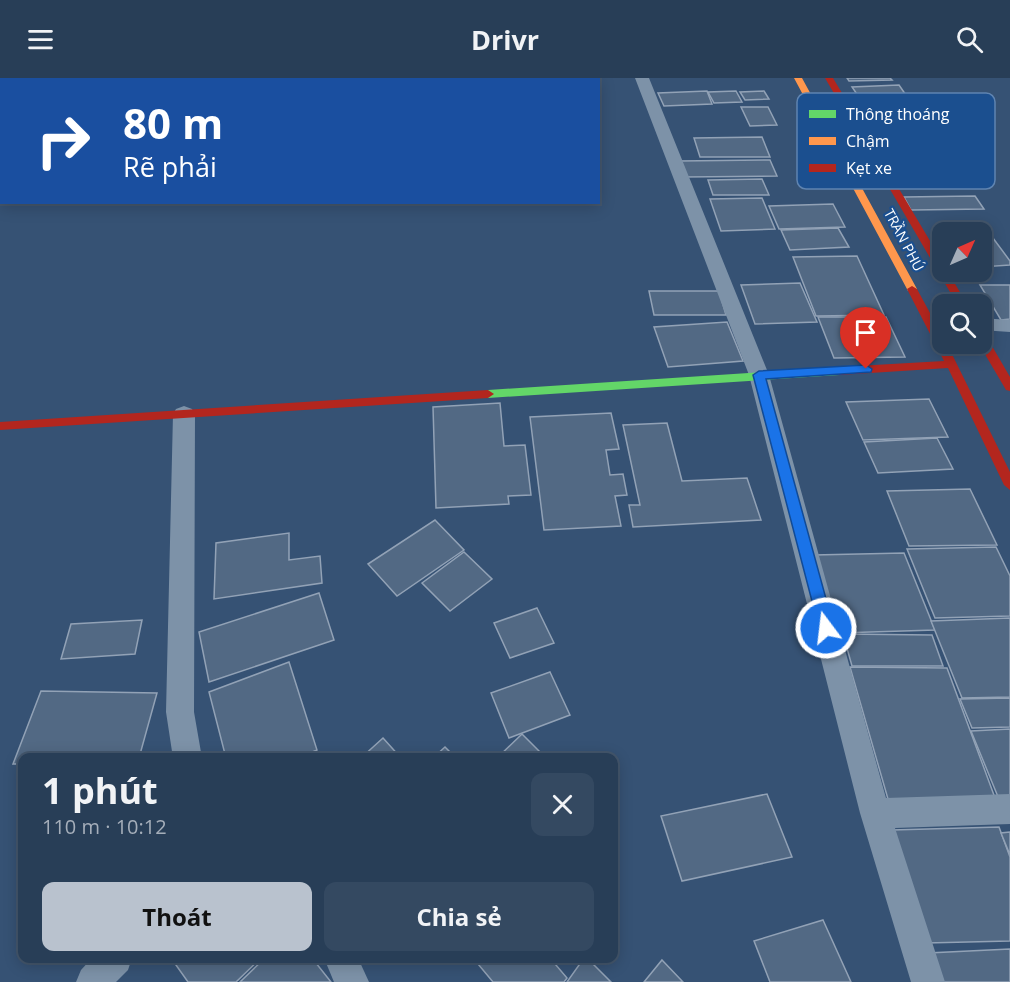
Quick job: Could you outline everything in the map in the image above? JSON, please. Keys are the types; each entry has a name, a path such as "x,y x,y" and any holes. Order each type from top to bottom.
{"main road":[{"name":"TRẦN PHÚ","path":"798,78 806,93"},
{"name":"TRẦN PHÚ","path":"829,78 838,93"},
{"name":"TRẦN PHÚ","path":"858,189 952,364 1010,484"},
{"name":"TRẦN PHÚ","path":"894,189 956,294"},
{"path":"991,354 1010,387"},
{"path":"0,426 952,364"}],"street":[{"path":"642,78 759,375 875,813 928,982"},
{"path":"992,325 1010,326"},
{"path":"184,414 180,712 187,753"},
{"path":"875,813 1010,809"},
{"path":"93,982 111,963"},
{"path":"342,963 352,982"}],"building":[{"path":"847,78 890,78 892,80 849,81"},
{"path":"899,85 905,93 856,93 852,87"},
{"path":"707,91 712,104 664,106 658,93"},
{"path":"736,91 742,102 714,103 708,92"},
{"path":"764,91 769,99 745,100 740,92"},
{"path":"741,107 768,107 777,125 750,126"},
{"path":"762,137 770,157 700,157 694,138"},
{"path":"770,160 777,176 683,177 679,161"},
{"path":"762,179 769,195 713,195 708,180"},
{"path":"975,196 984,209 911,210 904,197"},
{"path":"762,198 775,229 721,231 710,199"},
{"path":"833,204 845,227 779,229 769,206"},
{"path":"838,228 849,247 790,250 781,230"},
{"path":"992,237 1010,261 1010,265 992,266"},
{"path":"857,256 884,315 816,316 793,257"},
{"path":"800,283 817,322 755,324 741,285"},
{"path":"980,285 1010,285 1010,319 1001,320 992,305 992,294 985,294"},
{"path":"649,291 719,291 726,315 654,315"},
{"path":"818,317 886,317 905,357 834,358"},
{"path":"727,322 743,361 668,367 654,327"},
{"path":"929,399 948,437 863,440 846,402"},
{"path":"500,403 504,446 525,445 531,495 508,496 509,504 436,508 433,407"},
{"path":"611,413 619,449 606,450 610,475 623,474 627,495 615,496 621,526 544,530 530,417"},
{"path":"667,423 682,481 747,478 761,520 633,527 629,505 640,505 623,425"},
{"path":"937,438 953,469 878,473 864,442"},
{"path":"970,489 997,545 909,546 887,491"},
{"path":"435,520 464,550 397,596 368,564"},
{"path":"289,533 289,560 320,556 322,583 214,599 216,543"},
{"path":"996,547 1010,576 1010,616 935,618 907,549"},
{"path":"464,552 492,579 450,611 422,583"},
{"path":"904,553 935,630 838,633 814,555"},
{"path":"319,593 334,640 209,682 199,632"},
{"path":"537,608 554,643 510,658 494,623"},
{"path":"1010,618 1010,697 962,698 931,621"},
{"path":"142,620 135,654 61,659 71,624"},
{"path":"843,634 932,635 943,666 852,666"},
{"path":"289,662 317,750 310,753 225,753 209,692"},
{"path":"850,667 947,668 998,806 890,806"},
{"path":"550,672 570,715 509,738 491,693"},
{"path":"41,691 157,693 140,753 18,753 18,764 13,764"},
{"path":"1010,698 1010,727 972,728 960,699"},
{"path":"1010,729 1010,808 1003,809 971,731"},
{"path":"522,734 541,753 502,753"},
{"path":"383,738 396,753 366,753"},
{"path":"445,747 451,753 438,753"},
{"path":"767,794 792,857 682,881 661,816"},
{"path":"999,827 1010,857 1010,941 926,943 892,830"},
{"path":"1010,832 1010,855 1001,833"},
{"path":"823,920 851,982 770,982 754,941"},
{"path":"1010,949 1010,982 937,982 928,953"},
{"path":"662,960 683,982 644,982"},
{"path":"175,963 256,963 236,982 188,982"},
{"path":"260,963 316,963 331,982 240,982"},
{"path":"477,963 554,963 567,978 564,982 493,982"},
{"path":"580,963 592,963 611,982 567,982"}],"traffic: fast":[{"path":"488,394 839,371"}],"traffic: slow":[{"path":"798,78 806,93"},
{"path":"858,189 912,289"}],"traffic: jam":[{"path":"829,78 838,93"},
{"path":"894,189 956,294"},
{"path":"912,289 952,364 1010,485"},
{"path":"991,354 1010,387"},
{"path":"839,371 952,364"},
{"path":"0,426 488,394"}],"route":[{"path":"826,628 759,375 866,369"}]}
